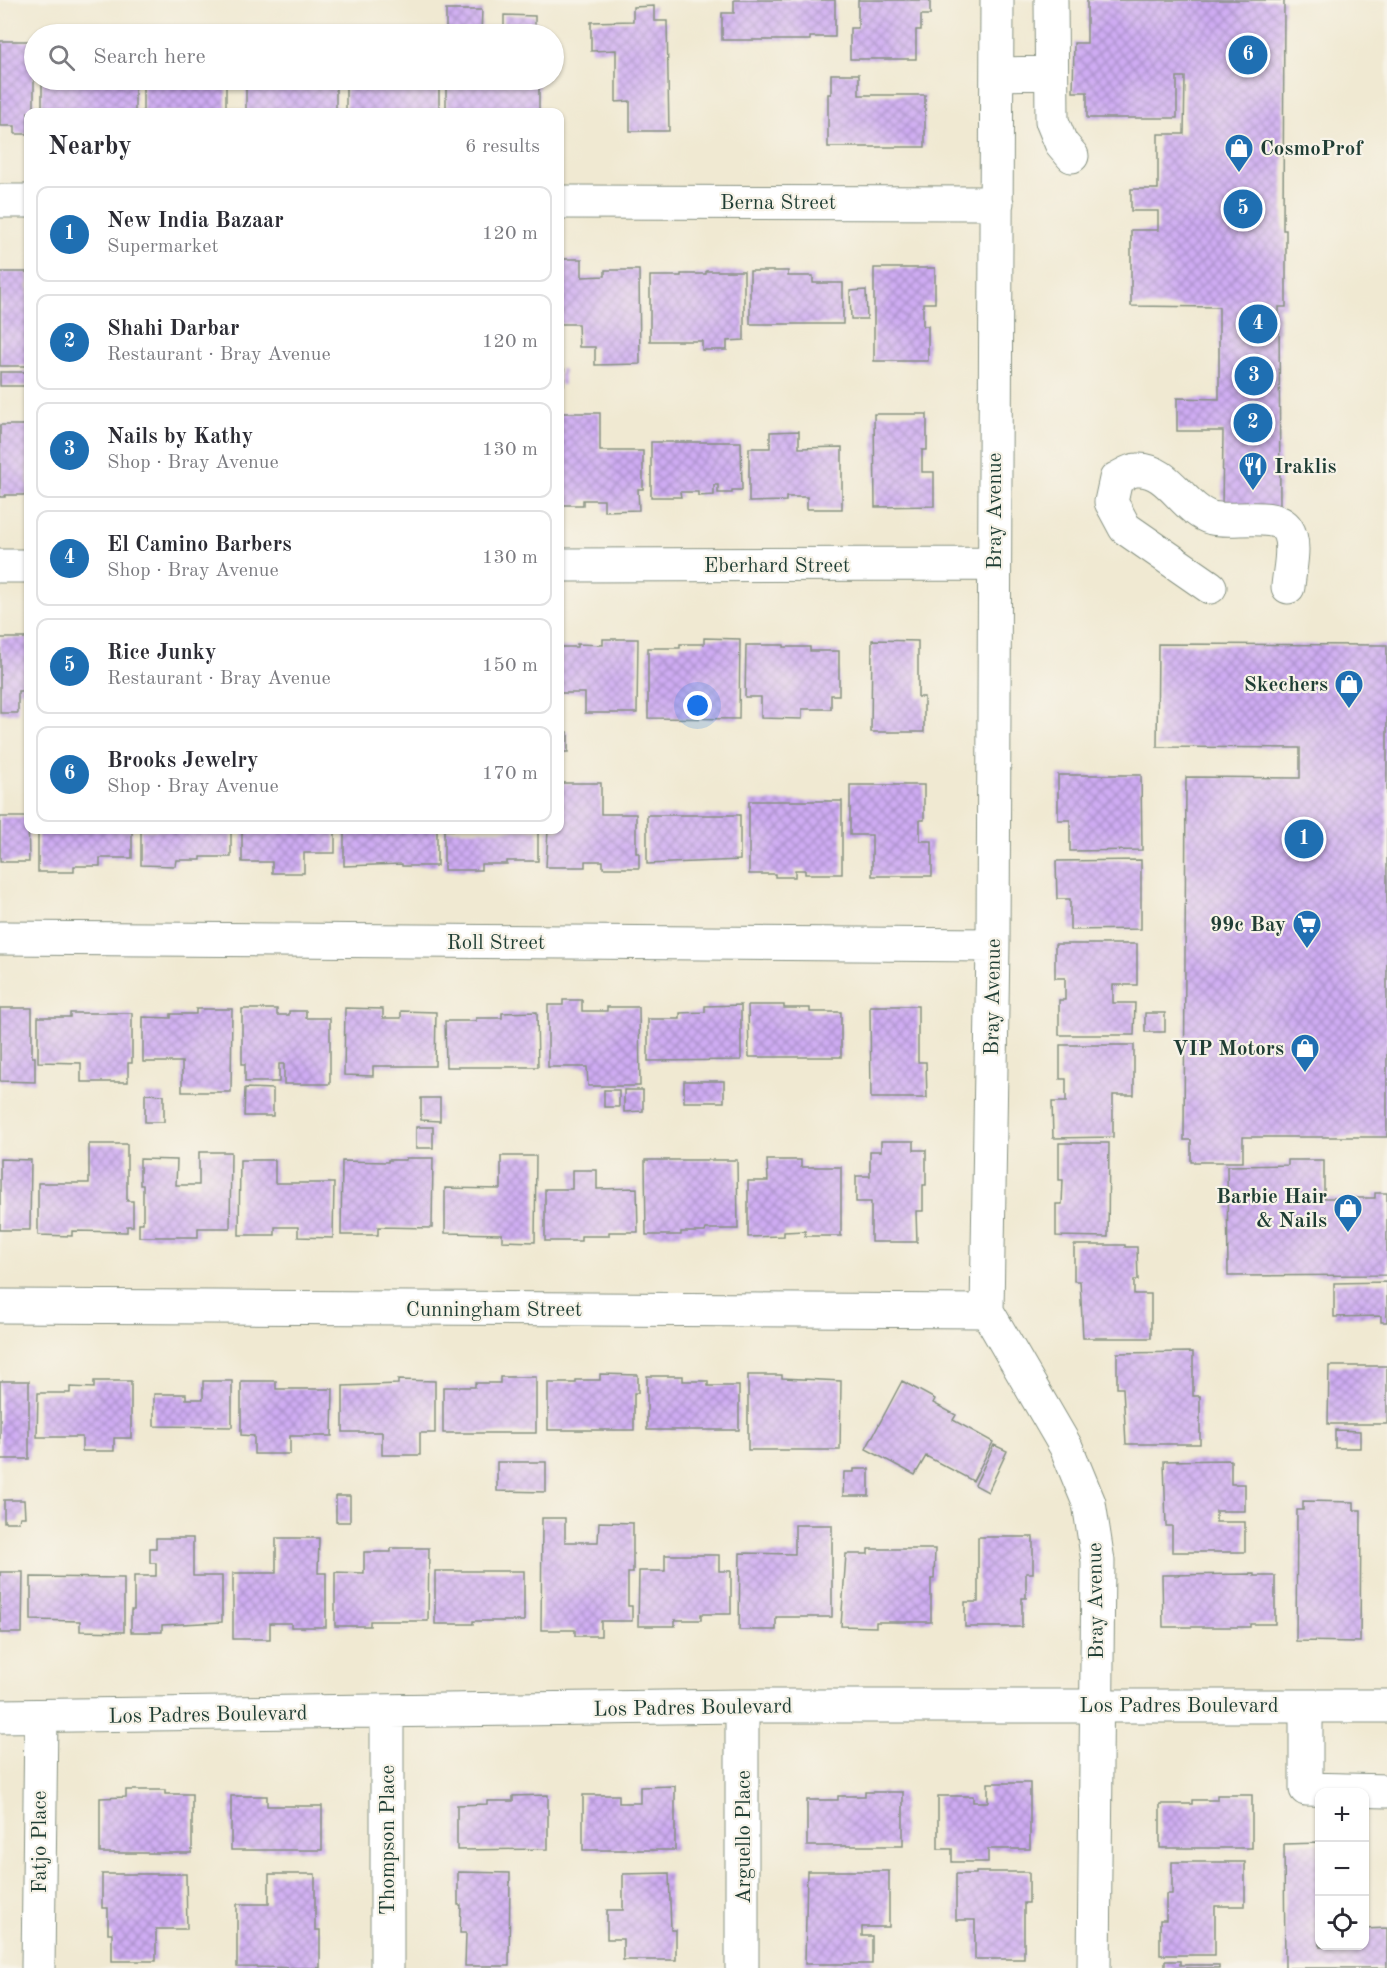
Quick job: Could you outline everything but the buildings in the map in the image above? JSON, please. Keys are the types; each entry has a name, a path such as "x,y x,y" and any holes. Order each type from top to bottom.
{"street":[{"name":"Bray Avenue","path":"997,0 993,945 987,1311 1066,1448 1089,1503 1098,1561 1094,1968"},
{"path":"1051,0 1053,121 1061,143 1072,156"},
{"path":"997,74 1051,73"},
{"path":"0,201 24,201"},
{"name":"Berna Street","path":"564,202 997,203"},
{"path":"1210,587 1125,528 1111,502 1116,479 1135,470 1153,472 1170,485 1189,505 1211,518 1272,519 1286,527 1292,540 1288,587"},
{"name":"Eberhard Street","path":"564,565 994,564"},
{"path":"0,566 24,566"},
{"name":"Roll Street","path":"0,938 993,945"},
{"name":"Cunningham Street","path":"0,1306 987,1311"},
{"name":"Los Padres Boulevard","path":"0,1716 742,1706 1095,1704 1387,1706"},
{"name":"Arguello Place","path":"742,1706 742,1968"},
{"path":"1306,1706 1306,1789 1387,1791"},
{"name":"Thompson Place","path":"387,1711 387,1968"},
{"name":"Fatjo Place","path":"39,1968 41,1716"}],"place":[{"name":"Brooks Jewelry","path":"1248,55"},
{"name":"CosmoProf","path":"1239,174"},
{"name":"Rice Junky","path":"1243,209"},
{"name":"El Camino Barbers","path":"1258,324"},
{"name":"Nails by Kathy","path":"1254,376"},
{"name":"Shahi Darbar","path":"1253,423"},
{"name":"Iraklis","path":"1253,492"},
{"name":"Skechers","path":"1349,710"},
{"name":"New India Bazaar","path":"1304,839"},
{"name":"99c Bay","path":"1307,950"},
{"name":"VIP Motors","path":"1305,1074"},
{"name":"Barbie Hair & Nails","path":"1348,1234"}]}
